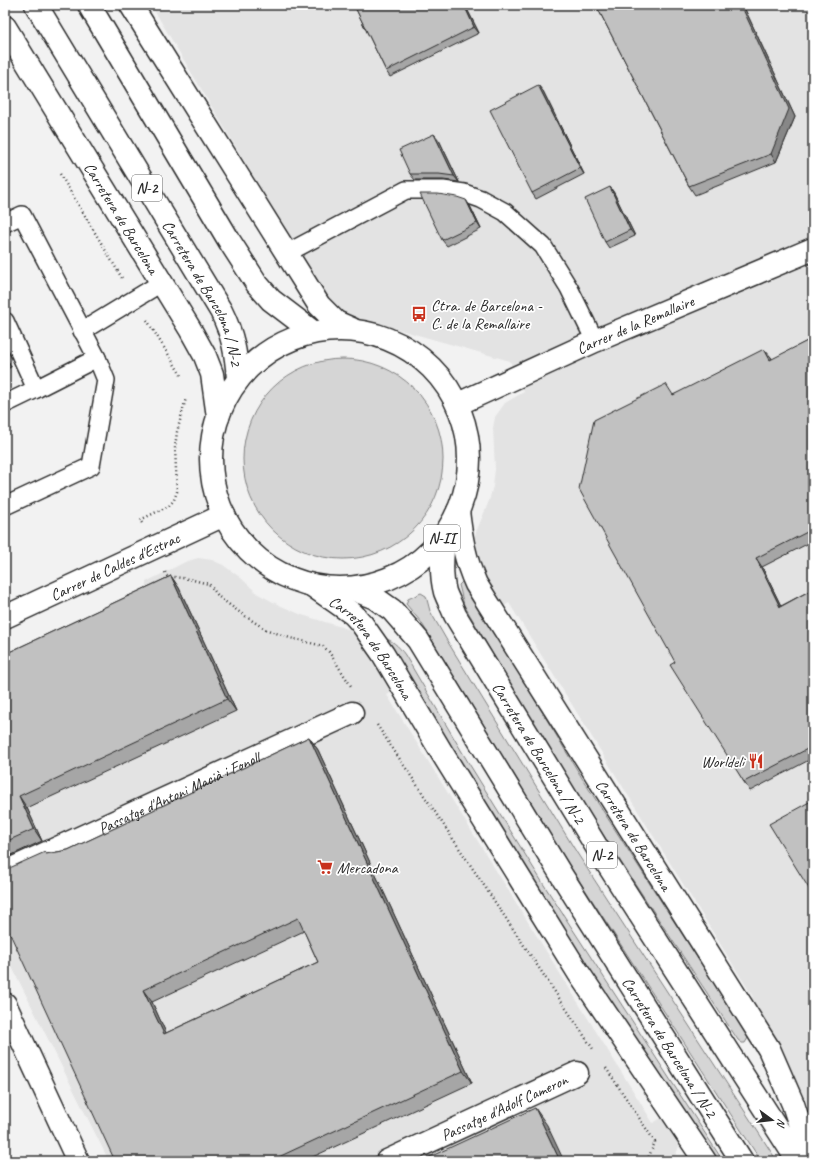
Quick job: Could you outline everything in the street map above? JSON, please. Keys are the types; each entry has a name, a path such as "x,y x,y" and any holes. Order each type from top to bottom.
{"street":[{"name":"Carretera de Barcelona / N-2","path":"36,5 220,311 232,336 236,352 238,379"},
{"path":"89,5 230,242 257,284 271,300 313,332"},
{"path":"131,5 319,305 336,322 352,330"},
{"name":"Carretera de Barcelona","path":"5,27 190,329 205,356 212,374 218,417"},
{"name":"Carrer de la Remallaire","path":"458,404 594,341 813,249"},
{"name":"N-II","path":"352,330 379,335 403,346 425,361 444,381 458,404 465,425 469,446 469,469 466,490 458,511 445,535 433,549 403,572 386,580 368,585 350,588 325,588 294,580 276,572 246,547 233,532 216,496 212,476 211,456 213,436 218,417 227,397 238,379 259,358 285,342 313,332 352,330"},
{"name":"Carretera de Barcelona","path":"458,511 461,538 476,584 769,1049 793,1104 805,1141 809,1161"},
{"name":"Carrer de Caldes d'Estrac","path":"5,617 224,515"},
{"name":"Carretera de Barcelona / N-2","path":"445,535 442,556 442,578 445,592 455,615 601,854 798,1161"},
{"name":"Carretera de Barcelona","path":"313,586 353,614 383,654 442,753 578,972 705,1161"},
{"name":"Carretera de Barcelona / N-2","path":"350,588 375,598 392,610 418,640 562,876 742,1161"},
{"name":"Passatge d'Antoni Macià i Fonoll","path":"5,872 353,702"},
{"path":"5,1004 78,1161"},
{"name":"Passatge d'Adolf Cameron","path":"387,1161 577,1073"}],"lane":[{"path":"287,253 406,190 443,190 464,193 481,199 505,212 543,246 570,288 594,341"},
{"path":"5,223 22,215 97,358 106,380 91,466 5,506"},
{"path":"82,331 161,283"},
{"path":"5,321 36,389"},
{"path":"5,404 97,358"}],"path":[{"path":"58,171 184,380"},
{"path":"187,392 177,432 175,447 177,492 174,500 169,506 140,520 167,576 209,584 219,597 266,629 290,638 323,646 328,652 353,702"},
{"path":"377,725 593,1049"},
{"path":"602,1063 654,1142 647,1161"}],"shaded area":[{"path":"151,5 813,5 813,1129 809,1107 802,1093 743,1001 753,997 509,603 499,609 479,576 471,544 489,501 493,486 495,469 493,428 495,417 505,403 524,392 510,361 393,328 366,322 349,321 336,316"},
{"path":"343,359 372,363 390,371 414,388 431,412 439,430 443,459 439,488 431,506 414,530 390,547 372,555 343,559 314,555 296,547 272,530 255,506 247,488 243,459 247,430 255,412 272,388 296,371 314,363"},
{"path":"198,558 212,560 223,565 241,578 258,594 279,605 302,615 351,630 362,640 395,690 387,695 653,1123 661,1118 680,1144 673,1161 109,1161 5,953 5,663 145,596 146,582 185,562"},
{"path":"462,582 465,584 585,783 747,1035 748,1038 745,1043 738,1040 609,844 537,729 464,605 459,585"},
{"path":"421,593 426,596 430,611 446,639 577,853 777,1161 761,1161 566,860 421,622 406,604 408,599"},
{"path":"381,637 394,643 405,655 468,762 544,885 723,1161 709,1161"}],"building":[{"path":"354,5 464,5 474,27 386,71"},
{"path":"596,5 741,5 789,109 771,154 689,186"},
{"path":"538,85 580,168 532,193 490,110"},
{"path":"434,134 454,176 439,174 410,174 399,150"},
{"path":"610,187 630,230 605,242 585,199"},
{"path":"420,194 438,194 466,200 477,223 442,240"},
{"path":"813,338 813,529 756,558 780,607 813,589 813,746 744,782 670,665 675,662 579,489 594,420 666,384 673,395 764,349 770,360"},
{"path":"171,576 227,699 19,796 34,829 5,842 5,654"},
{"path":"309,737 463,1071 270,1161 115,1161 5,923 5,870 45,852 46,854 68,850","holes":["298,918 318,962 164,1034 143,990"]},
{"path":"813,800 813,895 769,824"},
{"path":"535,1108 560,1161 421,1161"}],"place":[{"name":"Ctra. de Barcelona - C. de la Remallaire","path":"419,314"},
{"name":"Worldeli","path":"756,761"},
{"name":"Mercadona","path":"325,867"}]}
